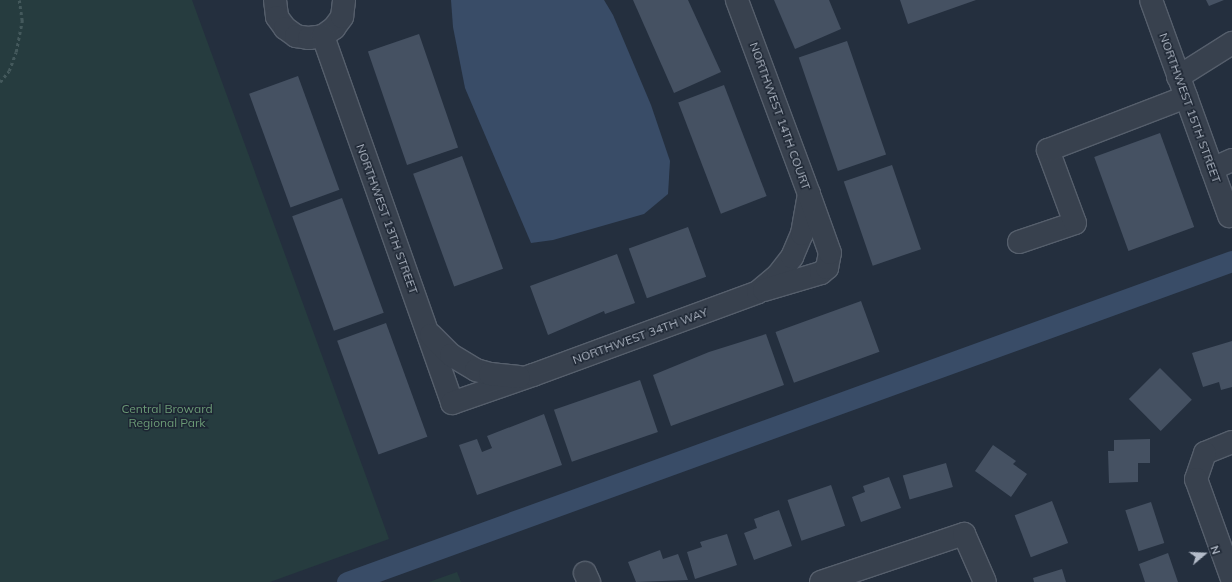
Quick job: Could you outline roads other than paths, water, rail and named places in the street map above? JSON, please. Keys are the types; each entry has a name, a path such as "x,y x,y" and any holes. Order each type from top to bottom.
{"street":[{"path":"275,0 277,17 285,28 296,36 310,38 323,36 334,28 342,16 344,0"},
{"name":"NORTHWEST 14TH COURT","path":"737,0 809,194 802,234"},
{"name":"NORTHWEST 15TH STREET","path":"1151,0 1228,216"},
{"name":"NORTHWEST 13TH STREET","path":"323,36 452,403"},
{"path":"1178,77 1232,44"},
{"path":"1019,242 1075,223 1048,150 1186,97"},
{"path":"1212,170 1232,160"},
{"path":"758,292 821,273 827,268 830,253 809,194"},
{"name":"NORTHWEST 34TH WAY","path":"452,403 533,376 758,292 778,275 792,257 802,234"},
{"path":"423,322 440,345 476,370 504,376 533,376"},
{"path":"1232,442 1205,453 1196,479 1232,579"},
{"path":"821,582 964,534 985,582"}],"water":[{"path":"451,0 604,0 613,15 651,105 670,161 668,194 644,214 553,240 531,243 465,88 453,27"}],"waterway":[{"path":"347,582 1232,261"}],"park label":[{"name":"Central Broward Regional Park","path":"167,416"}]}
